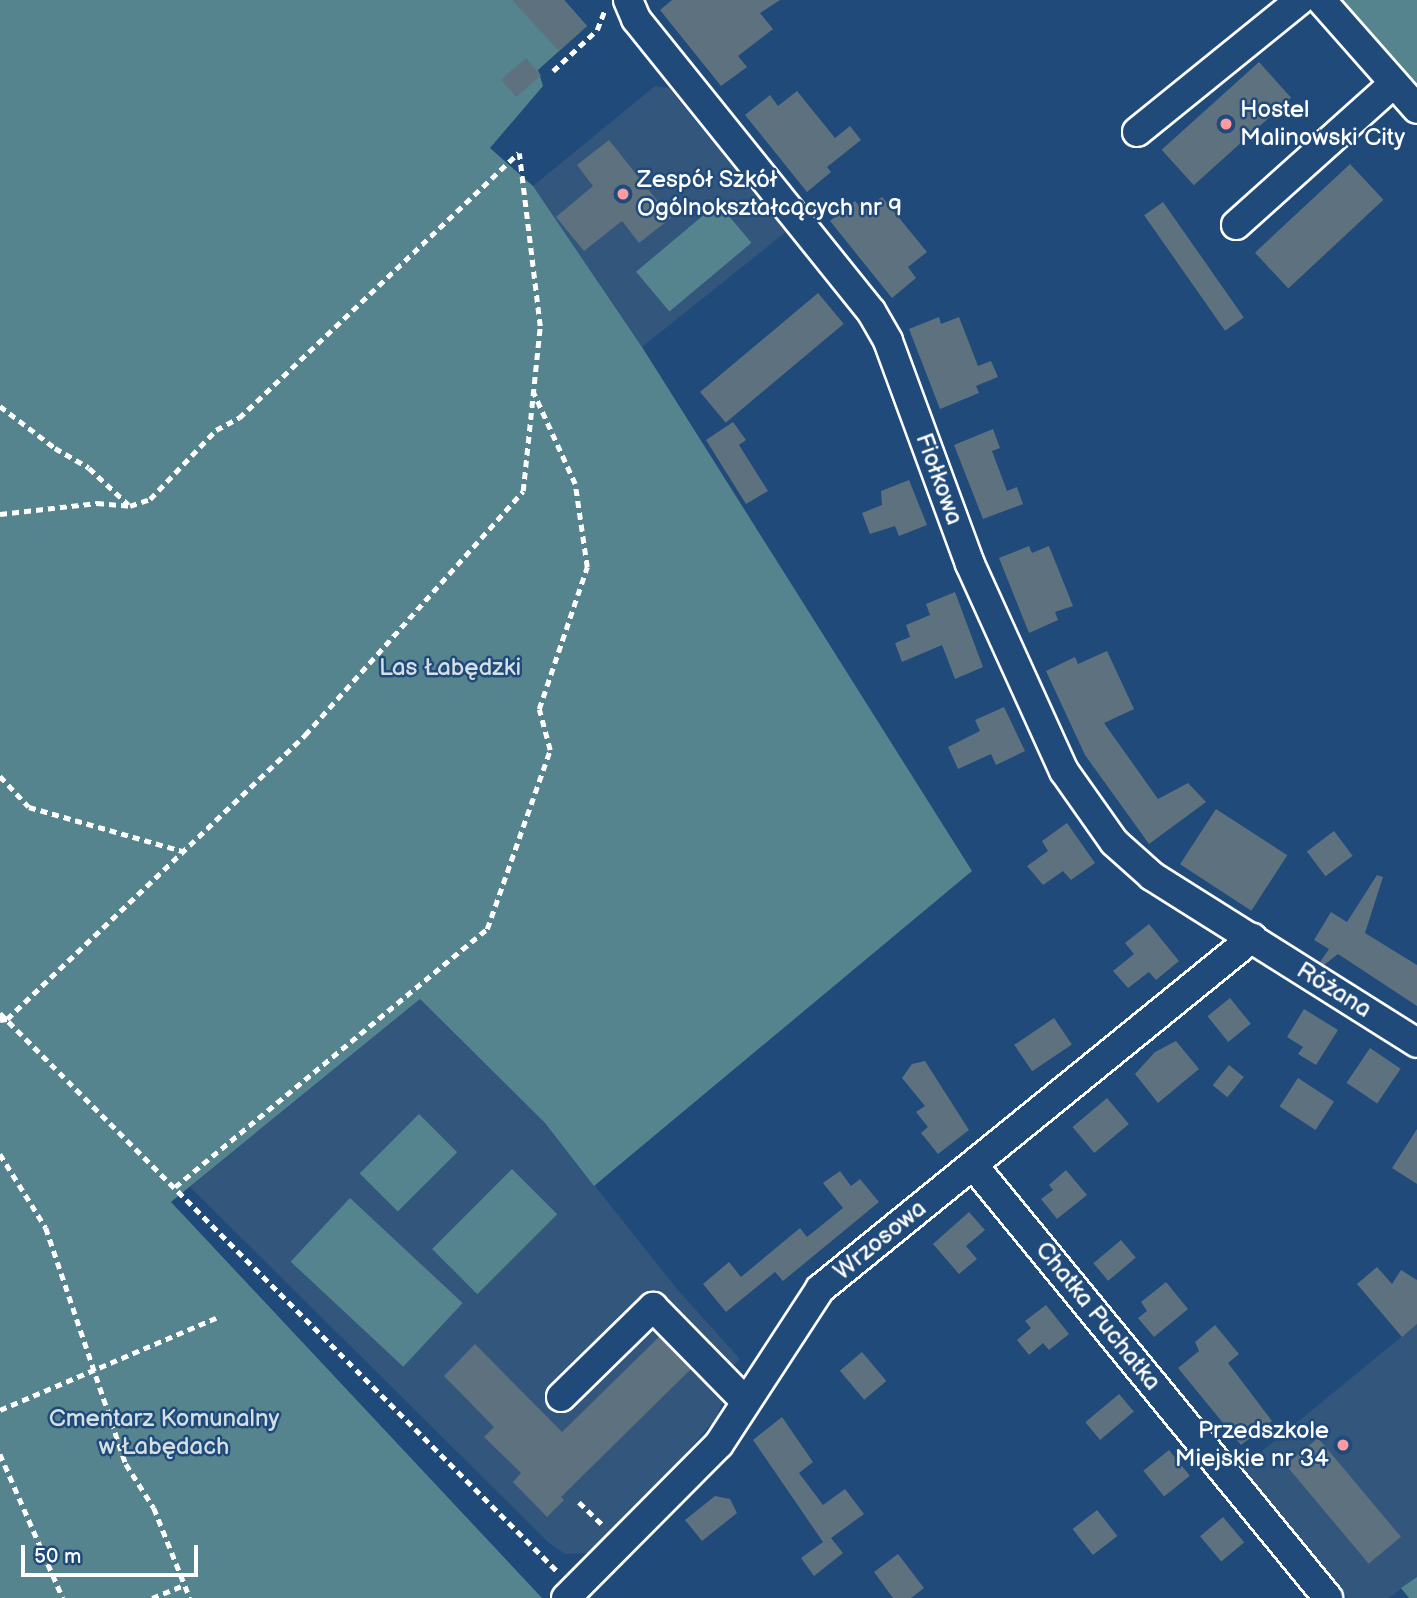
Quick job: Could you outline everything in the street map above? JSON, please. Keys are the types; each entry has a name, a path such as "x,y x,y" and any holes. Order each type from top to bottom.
{"street":[{"path":"1137,132 1300,0"},
{"path":"1321,0 1417,109"},
{"name":"Fiołkowa","path":"621,1 871,311 888,341 970,564 1064,771 1114,842 1152,876 1252,938"},
{"path":"1236,225 1394,83"},
{"name":"Różana","path":"1252,938 1417,1043"},
{"name":"Wrzosowa","path":"575,1595 719,1444 820,1289 1252,938"},
{"name":"Chatka Puchatka","path":"973,1165 1328,1598"},
{"path":"561,1396 653,1307 746,1401"}],"path":[{"path":"552,71 597,30 621,1"},
{"path":"0,514 97,503 130,506 149,499 216,430 239,418 519,153 540,326 523,491 305,735 3,1020"},
{"path":"174,1187 487,929 550,750 539,709 587,567 575,484 533,391"},
{"path":"0,405 55,448 89,468 130,506"},
{"path":"0,776 29,807 183,851"},
{"path":"0,1013 3,1020 174,1187 575,1595"},
{"path":"0,1154 46,1227 126,1464 154,1508 190,1598"},
{"path":"0,1410 216,1318"},
{"path":"0,1454 64,1598"},
{"path":"579,1502 615,1536"},
{"path":"152,1598 185,1585"}],"shaded area":[{"path":"655,86 669,88 786,232 642,347 533,186"},
{"path":"420,999 545,1123 677,1289 740,1359 715,1384 724,1396 717,1417 644,1502 588,1553 565,1554 548,1542 190,1187"},
{"name":"Przedszkole Miejskie nr 34","path":"1417,1324 1417,1577 1389,1598 1348,1598 1240,1469"}],"green space":[{"name":"Las Łabędzki","path":"0,0 564,0 587,26 538,70 543,86 490,148 533,186 642,347 972,871 594,1186 545,1123 420,999 171,1202 542,1598 0,1598"},
{"path":"1331,0 1417,0 1417,96"},
{"path":"718,203 751,243 669,312 636,272"},
{"path":"419,1114 457,1152 398,1212 360,1173"},
{"path":"512,1169 557,1214 477,1294 432,1249"},
{"path":"350,1198 463,1303 403,1367 291,1262"},
{"path":"1417,1577 1417,1598 1409,1598 1401,1588"}],"building":[{"path":"512,0 564,0 587,26 559,51"},
{"path":"672,0 780,0 760,13 773,29 738,56 747,67 721,86 660,10"},
{"path":"526,58 541,75 516,97 501,80"},
{"path":"1259,62 1291,98 1194,185 1162,150"},
{"path":"797,91 835,138 850,126 861,140 827,167 831,172 807,192 745,115 770,95 778,106"},
{"name":"Zespół Szkół Ogólnokształcących nr 9","path":"609,140 671,218 639,243 622,221 584,251 556,217 593,186 577,165"},
{"path":"1350,164 1383,200 1288,288 1255,253"},
{"path":"882,197 927,252 908,267 916,278 892,298 830,221 855,201 863,211"},
{"path":"1163,202 1244,318 1225,331 1144,215"},
{"path":"818,293 844,324 726,423 700,392"},
{"path":"939,317 941,324 959,317 978,366 991,361 998,377 976,386 979,393 940,409 909,329"},
{"path":"733,422 746,440 739,445 768,491 746,504 706,440"},
{"path":"993,429 1000,448 992,451 1007,491 1017,487 1023,504 983,519 954,445"},
{"path":"909,480 927,525 899,536 895,526 870,534 862,513 882,505 881,491"},
{"path":"1029,546 1032,553 1049,546 1073,606 1055,612 1058,620 1029,633 999,558"},
{"path":"955,592 983,667 955,679 942,645 902,662 895,643 910,637 906,625 930,615 926,604"},
{"path":"1107,651 1134,709 1104,723 1158,799 1188,783 1206,802 1149,844 1085,755 1046,671 1075,657 1078,664"},
{"path":"1004,707 1025,751 996,765 991,754 958,769 948,747 980,731 975,720"},
{"path":"1216,809 1287,855 1251,911 1180,864"},
{"path":"1067,823 1095,863 1071,880 1063,871 1043,885 1027,866 1048,851 1042,841"},
{"path":"1334,831 1353,856 1326,876 1307,851"},
{"path":"1377,875 1383,877 1365,933 1417,965 1417,1006 1338,954 1324,965 1320,962 1329,949 1314,940 1331,912 1347,922"},
{"path":"1149,924 1179,961 1156,980 1149,972 1128,988 1113,971 1134,954 1125,943"},
{"path":"1230,998 1251,1024 1228,1042 1207,1016"},
{"path":"1304,1009 1338,1030 1316,1065 1298,1054 1303,1047 1287,1037"},
{"path":"1054,1018 1072,1045 1032,1071 1014,1045"},
{"path":"1176,1041 1199,1069 1158,1103 1135,1074 1155,1052"},
{"path":"1370,1048 1401,1069 1377,1104 1347,1083"},
{"path":"925,1061 969,1130 938,1154 921,1133 928,1127 916,1112 925,1106 902,1078 912,1064"},
{"path":"1229,1065 1244,1077 1227,1097 1213,1085"},
{"path":"1298,1078 1334,1101 1316,1130 1279,1107"},
{"path":"1107,1098 1129,1124 1094,1153 1073,1127"},
{"path":"1417,1129 1417,1184 1392,1168"},
{"path":"1066,1170 1087,1195 1057,1219 1041,1199 1053,1190 1049,1185"},
{"path":"840,1171 851,1186 860,1179 879,1202 783,1281 775,1272 726,1312 703,1284 729,1262 741,1277 800,1228 807,1237 843,1208 823,1183"},
{"path":"969,1212 985,1230 966,1246 977,1259 959,1274 933,1244"},
{"path":"1121,1240 1136,1258 1108,1281 1093,1263"},
{"path":"1377,1267 1392,1284 1401,1270 1417,1280 1417,1324 1402,1337 1357,1284"},
{"path":"1166,1282 1188,1309 1154,1337 1138,1318 1147,1311 1141,1302"},
{"path":"1046,1305 1069,1334 1049,1350 1043,1343 1029,1355 1017,1340 1031,1328 1025,1321"},
{"path":"1215,1325 1239,1354 1228,1363 1272,1421 1241,1445 1178,1368 1199,1351 1195,1342"},
{"path":"659,1337 691,1369 561,1497 564,1500 547,1517 513,1482 521,1473 484,1437 494,1427 444,1376 475,1344 562,1432"},
{"path":"862,1352 886,1381 864,1400 840,1371"},
{"path":"1119,1394 1134,1412 1100,1440 1085,1422"},
{"path":"782,1417 813,1462 799,1473 823,1505 845,1489 864,1514 831,1538 843,1553 814,1576 801,1558 823,1542 753,1440"},
{"path":"1318,1438 1401,1537 1369,1564 1286,1465"},
{"path":"1169,1450 1190,1476 1164,1496 1143,1471"},
{"path":"715,1496 730,1499 737,1513 702,1541 685,1520"},
{"path":"1097,1510 1117,1536 1093,1555 1073,1529"},
{"path":"1223,1517 1244,1542 1221,1562 1200,1536"},
{"path":"898,1554 924,1588 911,1598 893,1598 874,1572"}],"place":[{"name":"Hostel Malinowski City","path":"1226,124"},
{"name":"Zespół Szkół Ogólnokształcących nr 9","path":"623,194"},
{"name":"Przedszkole Miejskie nr 34","path":"1343,1445"}],"park label":[{"name":"Cmentarz Komunalny w Łabędach","path":"164,1433"}]}
